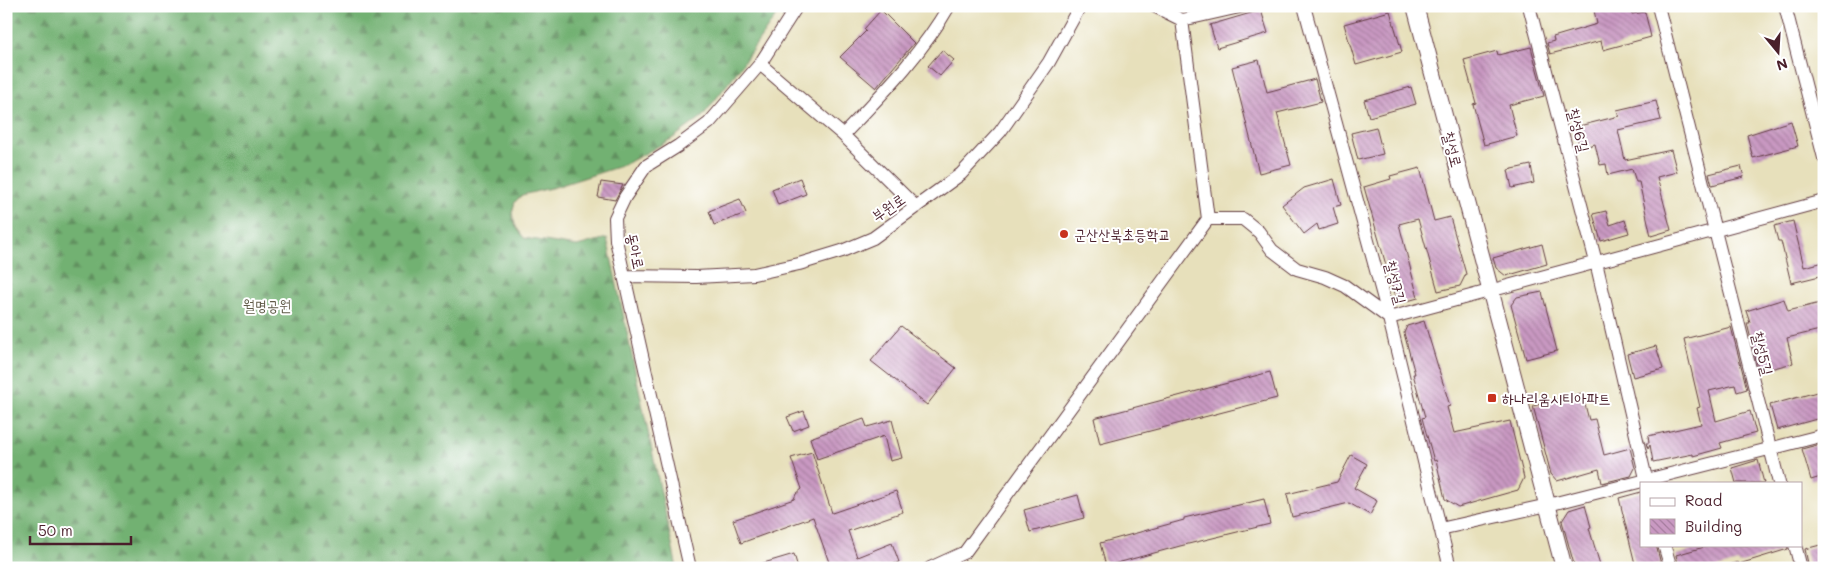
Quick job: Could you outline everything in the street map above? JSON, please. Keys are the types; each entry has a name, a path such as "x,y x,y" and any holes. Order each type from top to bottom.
{"street":[{"name":"동아로","path":"690,568 616,240 614,218 625,197 646,166 709,124 760,64 797,6"},
{"path":"843,135 903,72 937,27 949,6"},
{"name":"부원로","path":"625,276 696,277 754,274 784,268 842,251 872,238 961,174 1000,132 1049,62 1080,6"},
{"path":"1154,6 1182,20 1244,6"},
{"name":"칠성7길","path":"1304,6 1389,318 1450,568"},
{"name":"칠성로","path":"1415,6 1564,568"},
{"name":"칠성6길","path":"1530,6 1596,262 1647,482"},
{"name":"칠성5길","path":"1658,6 1779,482"},
{"path":"1785,6 1824,158"},
{"path":"930,568 965,552 1208,219 1182,20"},
{"path":"760,64 843,135 916,207"},
{"path":"1208,219 1243,219 1259,232 1272,250 1297,269 1325,277 1345,286 1389,318 1824,201"},
{"path":"1647,482 1824,435"},
{"path":"1440,529 1640,484"},
{"path":"1664,546 1670,568"},
{"path":"1795,546 1801,568"}],"green space":[{"name":"월명공원","path":"6,6 783,6 736,73 702,117 673,138 624,165 555,187 522,195 515,202 512,213 516,227 524,238 577,246 607,238 677,568 6,568"}],"building":[{"path":"1593,6 1630,6 1632,14 1645,12 1651,37 1603,50 1601,41 1550,54 1547,43 1554,41 1553,37 1597,24"},
{"path":"881,10 914,43 876,88 840,57 866,31 864,29"},
{"path":"1261,10 1268,33 1217,48 1210,25"},
{"path":"1390,11 1402,52 1356,65 1344,24"},
{"path":"1531,47 1544,96 1509,105 1517,136 1484,145 1473,104 1476,103 1464,60 1497,51 1498,55"},
{"path":"942,50 954,60 940,76 928,66"},
{"path":"1259,60 1267,92 1315,79 1321,102 1277,113 1291,165 1259,173 1232,67"},
{"path":"1411,87 1416,104 1369,117 1364,100"},
{"path":"1656,101 1661,120 1618,130 1625,160 1671,150 1677,172 1657,177 1671,230 1651,236 1639,182 1636,182 1632,169 1608,175 1606,164 1600,165 1595,144 1580,148 1575,127 1619,116 1617,110"},
{"path":"1791,121 1798,146 1753,158 1747,135"},
{"path":"1376,127 1383,154 1358,160 1351,133"},
{"path":"1531,165 1534,183 1512,188 1508,170"},
{"path":"1741,166 1744,177 1712,185 1709,174"},
{"path":"1420,168 1434,221 1450,217 1466,274 1460,286 1438,291 1418,219 1399,224 1418,298 1404,302 1395,297 1364,187 1391,179 1390,176"},
{"path":"800,178 806,194 778,205 772,189"},
{"path":"1334,179 1341,205 1333,207 1338,224 1319,230 1317,224 1304,234 1282,205 1304,188"},
{"path":"601,182 623,185 615,200 598,197"},
{"path":"740,199 746,213 714,225 709,211"},
{"path":"1606,211 1610,225 1625,220 1629,233 1601,241 1593,214"},
{"path":"1793,221 1804,267 1824,262 1824,275 1791,283 1781,241 1778,241 1774,226"},
{"path":"1542,244 1547,264 1506,276 1496,268 1493,258"},
{"path":"1542,292 1557,351 1526,359 1511,305 1517,297"},
{"path":"1784,299 1788,311 1824,302 1824,329 1787,338 1793,363 1759,372 1747,323 1750,323 1746,311"},
{"path":"1424,321 1450,406 1447,407 1454,433 1510,421 1524,478 1518,490 1458,507 1445,499 1436,460 1434,461 1422,418 1425,417 1404,333 1407,326"},
{"path":"901,326 956,368 927,405 871,361"},
{"path":"1731,327 1747,389 1737,392 1735,385 1709,391 1716,421 1750,411 1756,433 1720,443 1722,448 1693,456 1693,454 1653,462 1650,445 1648,449 1646,443 1649,443 1648,436 1701,424 1697,408 1700,407 1684,339"},
{"path":"1656,346 1663,369 1633,377 1627,354"},
{"path":"1270,372 1277,398 1100,444 1094,418"},
{"path":"1824,390 1824,417 1777,430 1770,405"},
{"path":"1582,393 1589,420 1595,419 1604,455 1630,448 1635,468 1631,476 1602,483 1599,469 1557,481 1551,474 1533,406"},
{"path":"804,411 809,425 793,431 787,417"},
{"path":"864,419 867,427 892,420 902,458 890,461 884,436 817,459 810,438"},
{"path":"1824,443 1824,476 1811,480 1802,449"},
{"path":"812,452 832,513 896,491 903,512 848,531 857,557 892,543 899,562 884,568 831,568 813,517 741,543 733,520 794,499 796,494 802,489 791,458"},
{"path":"1351,455 1367,464 1354,488 1377,501 1370,515 1349,503 1292,517 1287,494 1337,482"},
{"path":"1758,460 1764,482 1736,482 1732,468"},
{"path":"1640,492 1640,546 1656,546 1661,564 1646,568 1636,568 1619,498"},
{"path":"1078,495 1084,518 1030,532 1024,510"},
{"path":"1264,499 1270,524 1106,566 1100,543 1184,520 1184,518"},
{"path":"1585,505 1591,527 1589,528 1601,568 1575,568 1562,521 1569,510"},
{"path":"1824,544 1824,568 1809,568 1805,549"},
{"path":"1708,546 1787,546 1788,549 1739,564 1738,562 1717,568 1679,568 1676,555"},
{"path":"794,554 798,568 757,568 757,565"}],"place":[{"name":"군산산북초등학교","path":"1064,234"},
{"name":"하나리움시티아파트","path":"1492,398"}]}
